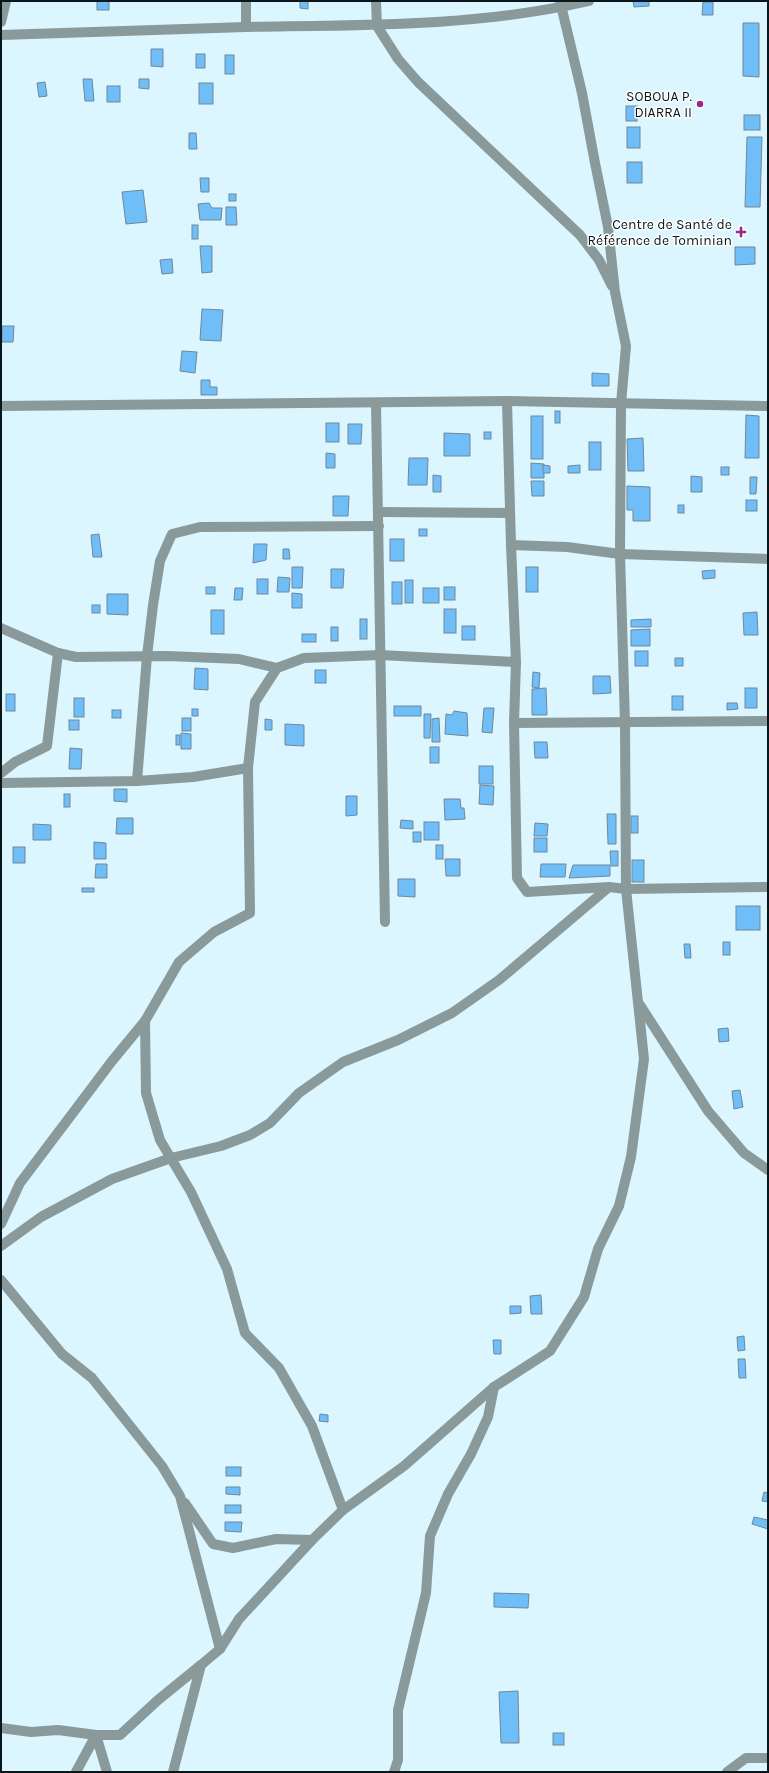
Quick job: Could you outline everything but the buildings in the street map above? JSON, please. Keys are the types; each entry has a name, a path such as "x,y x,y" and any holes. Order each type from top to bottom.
{"street":[{"path":"1,22 6,1"},
{"path":"246,1 246,27"},
{"path":"376,1 377,26 398,60 418,82 580,235 599,260 615,292"},
{"path":"1,36 246,27 377,26 450,22 560,4 589,1"},
{"path":"1,1728 31,1732 58,1730 96,1735 120,1735 158,1700 220,1650 239,1619 312,1540 344,1510 404,1466 494,1387 550,1351 584,1297 598,1249 620,1206 631,1157 644,1059 626,889 625,723 620,554 621,404 626,346 615,292 608,227 582,93 560,4"},
{"path":"507,401 516,662 514,723 517,878 527,892 609,887 626,889 768,887"},
{"path":"1,406 507,401 768,406"},
{"path":"376,403 385,922"},
{"path":"378,512 510,513"},
{"path":"137,781 147,656 160,561 172,534 200,527 378,526"},
{"path":"511,545 567,547 620,554 768,559"},
{"path":"1,628 58,653 76,657 147,656 239,659 277,668 304,658 380,656 516,662"},
{"path":"1,773 15,762 47,746 58,653"},
{"path":"1,1224 20,1183 112,1061 145,1020 179,962 214,932 250,913 248,768 255,702 277,668"},
{"path":"514,723 768,721"},
{"path":"1,783 137,781 193,777 248,768"},
{"path":"1,1246 41,1217 112,1179 171,1158 221,1146 250,1135 270,1123 299,1093 343,1062 398,1040 452,1013 499,980 609,887"},
{"path":"639,1004 708,1111 744,1153 768,1170"},
{"path":"145,1020 146,1093 160,1140 191,1192 227,1269 245,1333 279,1368 312,1426 344,1510"},
{"path":"1,1280 62,1354 92,1378 162,1466 180,1496 213,1544 233,1548 276,1539 312,1540"},
{"path":"394,1772 398,1760 398,1710 426,1593 430,1536 448,1494 471,1454 488,1417 494,1387"},
{"path":"180,1496 220,1650"},
{"path":"173,1772 201,1665"},
{"path":"76,1772 96,1735"},
{"path":"96,1735 107,1772"},
{"path":"727,1772 746,1758 768,1758"}],"place":[{"name":"SOBOUA P. DIARRA II","path":"700,104"},
{"name":"Centre de Santé de Référence de Tominian","path":"741,232"}]}
